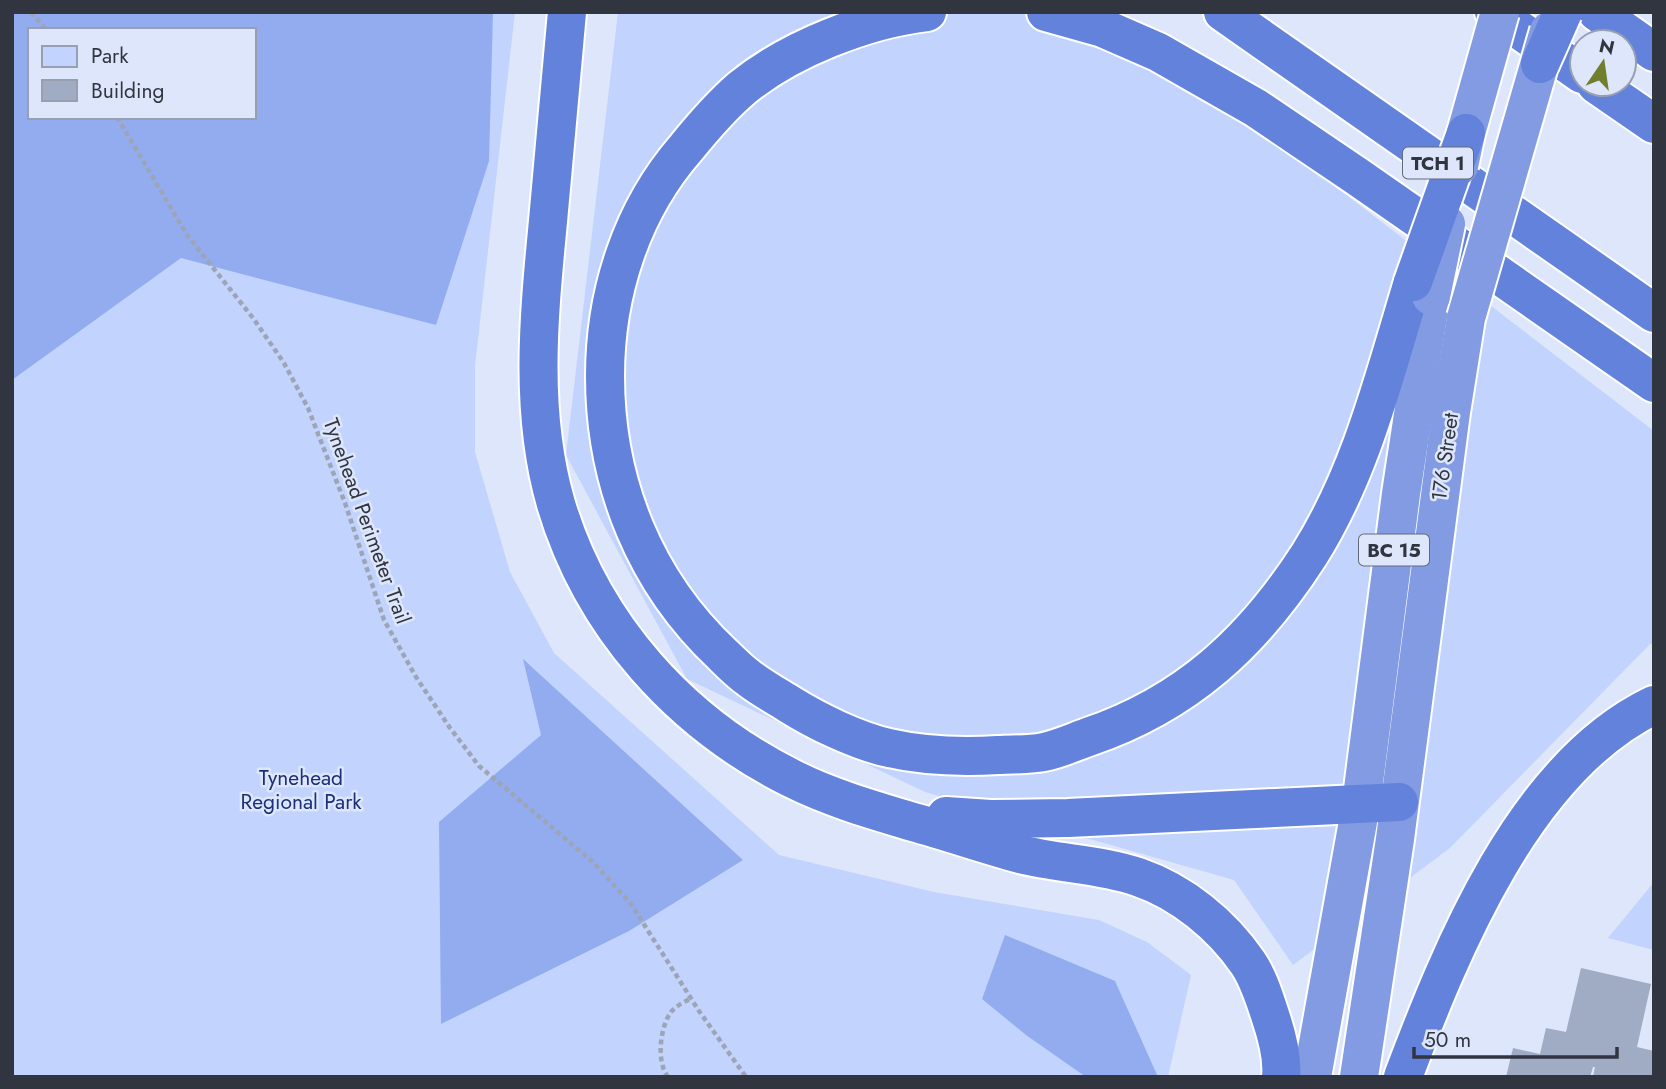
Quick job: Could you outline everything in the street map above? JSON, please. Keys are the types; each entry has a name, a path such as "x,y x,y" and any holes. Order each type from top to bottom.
{"highway":[{"path":"567,12 537,347 540,410 546,458 556,504 576,557 597,601 626,643 678,702 733,745 794,780 874,810 1025,855 1139,877 1199,909 1235,946 1250,966 1275,1029 1282,1068 1281,1077"},
{"path":"927,12 903,15 860,28 779,63 743,88 711,119 673,163 641,215 615,282 605,340 605,418 618,482 647,559 696,630 747,678 815,720 887,748 965,757 1045,752 1108,730 1160,707 1207,675 1244,640 1280,597 1311,552 1349,479 1422,289 1500,12"},
{"path":"1046,12 1103,28 1158,52 1256,108 1654,383"},
{"name":"TCH 1","path":"1223,12 1654,313"},
{"path":"1494,12 1568,64"},
{"name":"176 Street","path":"1359,1077 1466,318 1554,12"},
{"path":"1540,64 1563,12"},
{"path":"1597,12 1654,52"},
{"path":"1617,98 1654,124"},
{"name":"176 Street","path":"1312,1077 1361,805 1403,482 1422,289"},
{"path":"1403,1077 1460,937 1515,836 1586,752 1638,713 1654,705"},
{"path":"874,810 990,820 1399,802"}],"path":[{"path":"31,12 44,28"},
{"name":"Tynehead Perimeter Trail","path":"118,119 187,235 253,318 284,363 308,408 345,503 384,620 416,677 479,766 593,862 631,904 690,999 746,1077"},
{"path":"668,1077 661,1067 659,1057 667,1020 672,1010 690,999"}],"green space":[{"name":"Tynehead Regional Park","path":"12,12 515,12 475,366 475,452 510,572 554,653 779,855 934,892 1099,920 1147,942 1191,975 1168,1077 12,1077"},
{"path":"618,12 1108,12 1654,431 1654,644 1650,644 1450,848 1293,965 1234,880 925,792 687,679 566,455"},
{"path":"1654,882 1654,950 1608,938"}],"shaded area":[{"path":"12,12 493,12 489,161 436,325 181,258 12,380"},
{"path":"523,659 743,860 629,931 441,1024 439,822 541,735"},
{"path":"1005,935 1115,981 1158,1077 1086,1077 1026,1035 982,999"}],"building":[{"path":"1581,968 1651,984 1637,1047 1654,1051 1654,1077 1593,1077 1593,1067 1590,1077 1506,1077 1513,1048 1540,1054 1546,1028 1566,1032"}]}
